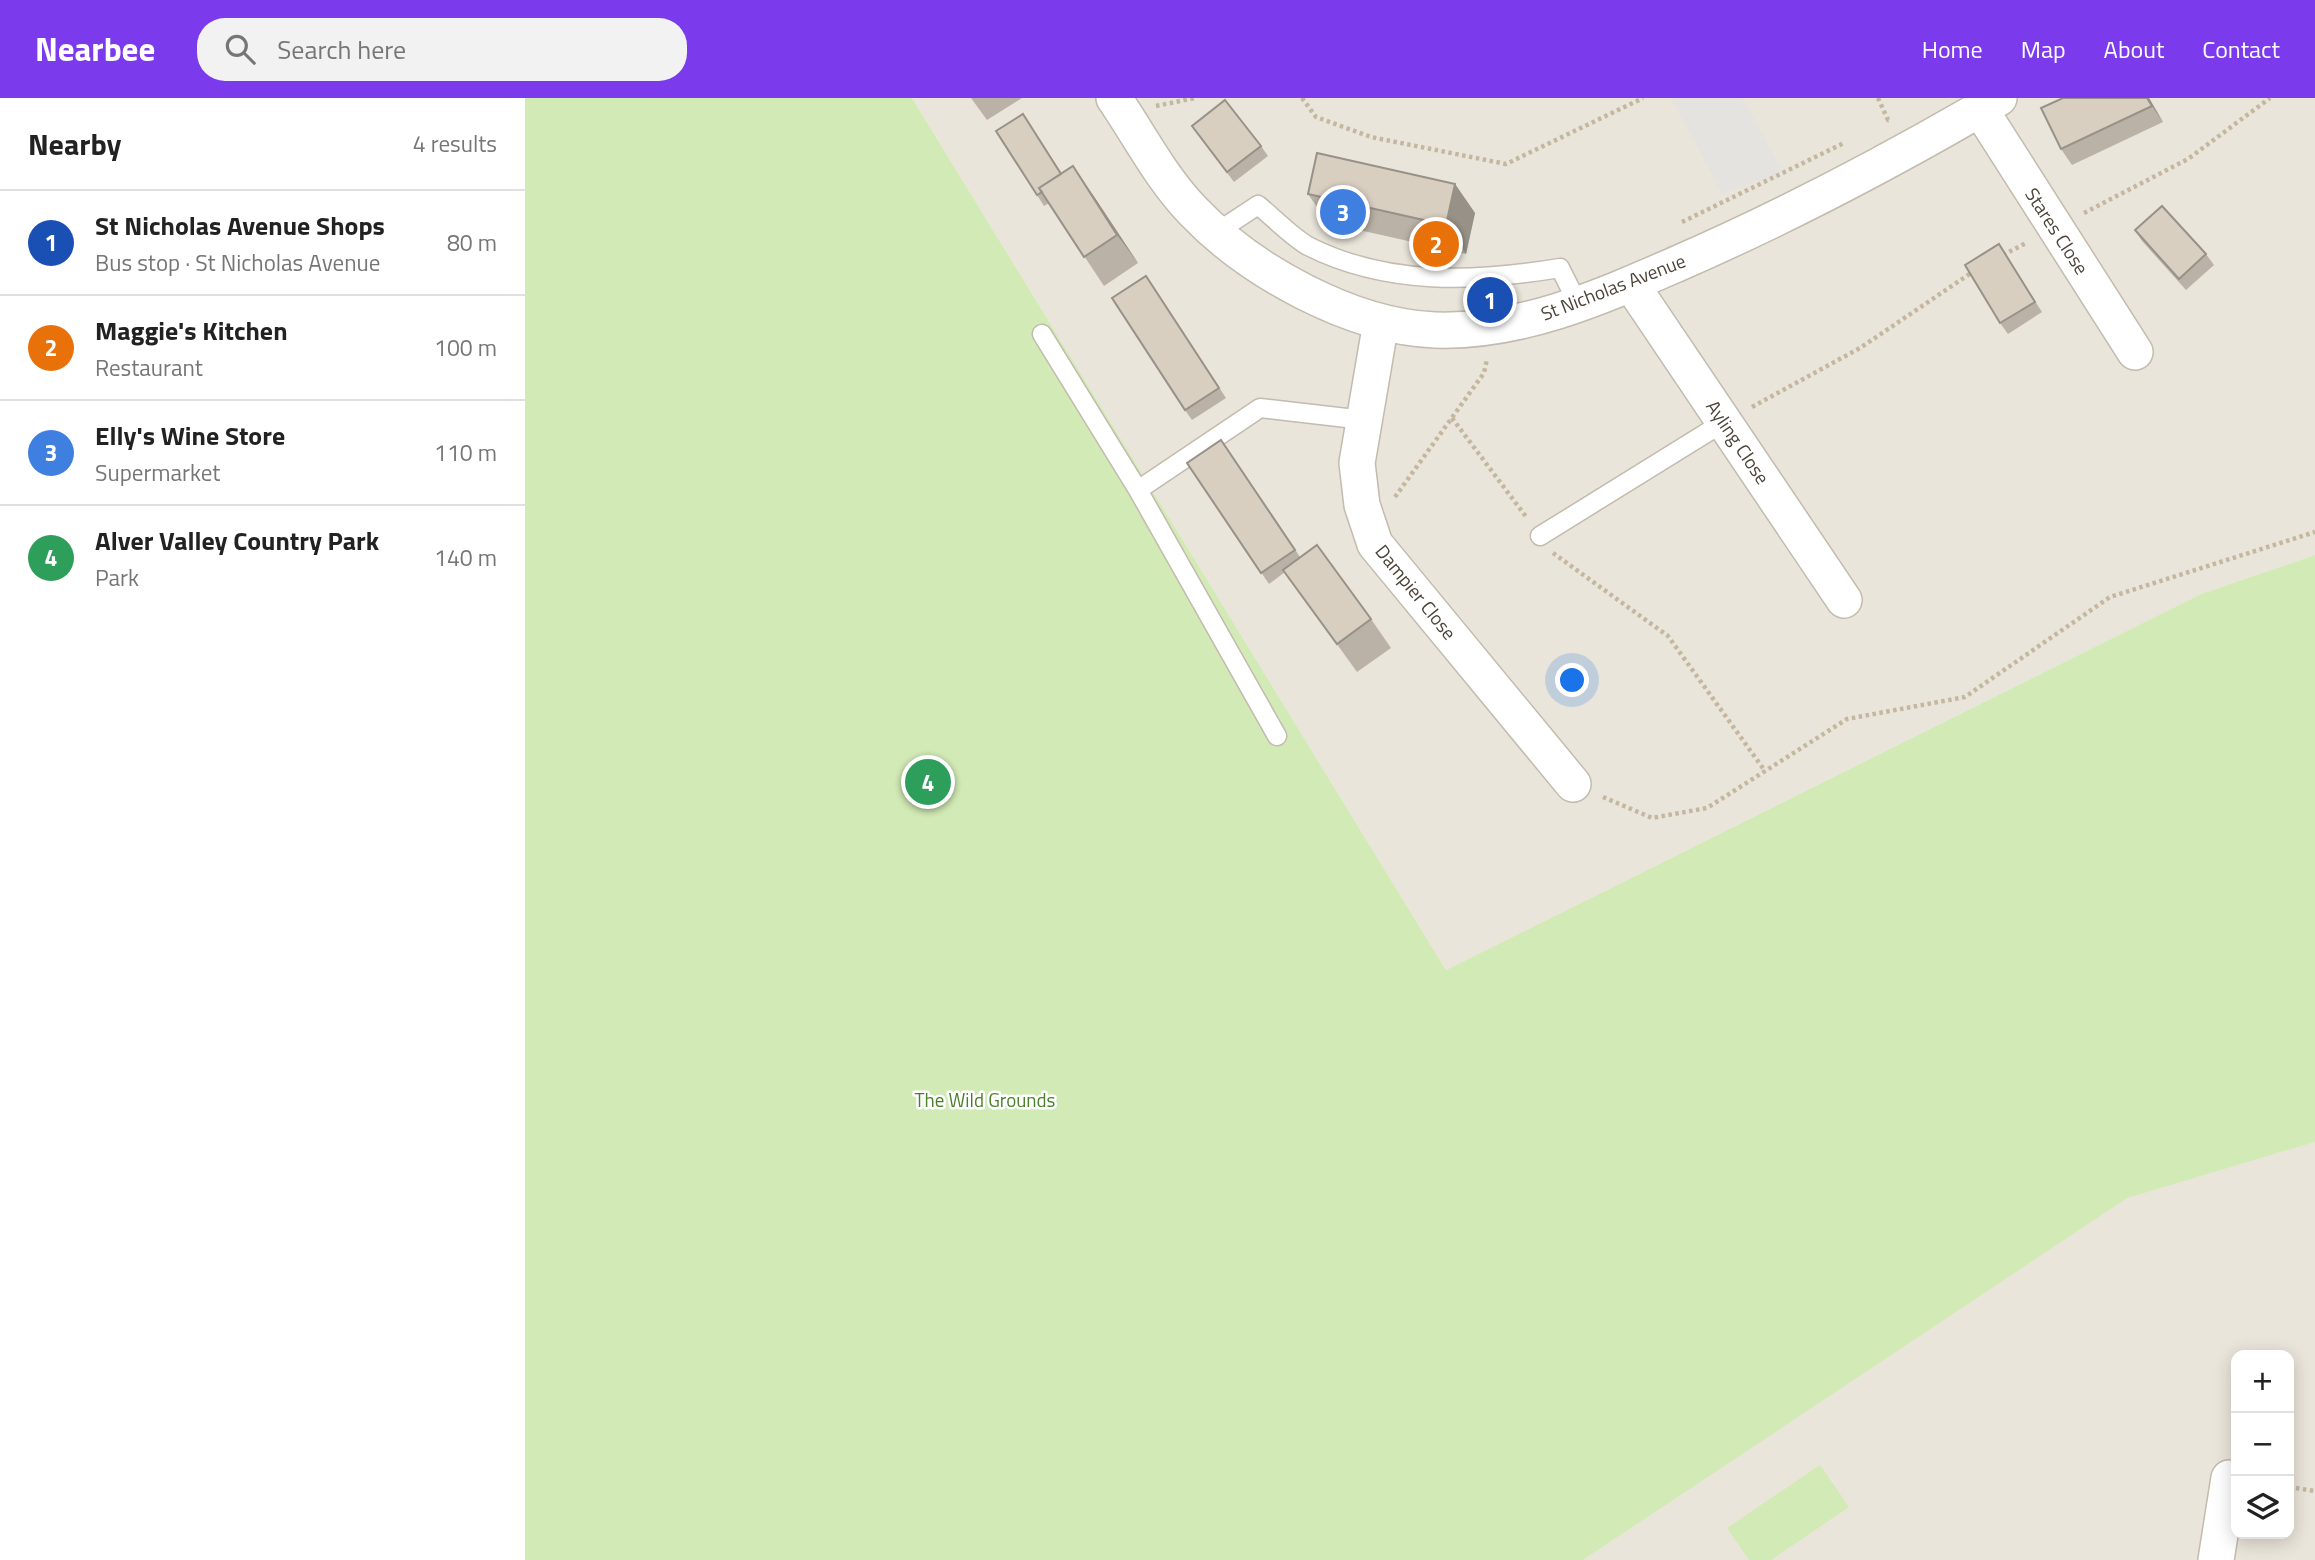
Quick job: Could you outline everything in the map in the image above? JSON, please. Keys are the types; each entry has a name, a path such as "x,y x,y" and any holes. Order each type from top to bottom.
{"street":[{"name":"St Nicholas Avenue","path":"1114,98 1148,152 1192,211 1244,256 1305,292 1381,322 1434,330 1493,328 1556,313 1631,284 1777,220 1989,104"},
{"name":"Stares Close","path":"1989,104 2055,228 2135,352"},
{"name":"Ayling Close","path":"1631,284 1844,600"},
{"name":"Dampier Close","path":"1381,322 1357,463 1362,505 1375,544 1573,784"},
{"path":"2216,1560 2231,1478"}],"lane":[{"path":"1217,232 1258,205 1307,245 1380,272 1451,280 1560,268 1578,304"},
{"path":"1042,334 1138,490 1277,736"},
{"path":"1138,490 1260,408 1364,420"},
{"path":"1540,536 1724,422"}],"path":[{"path":"1302,98 1316,117 1371,137 1506,164 1643,98"},
{"path":"1878,98 1888,120 1902,115 1879,127"},
{"path":"1994,259 2188,159 2270,98"},
{"path":"1671,228 1854,138"},
{"path":"1724,422 1860,348 1982,266"},
{"path":"1371,531 1484,373 1493,328"},
{"path":"1452,418 1557,559 1668,636 1765,771"},
{"path":"1573,784 1652,818 1707,808 1847,719 1965,697 2111,597 2315,532"},
{"path":"2294,1488 2315,1491"}],"shaded area":[{"path":"912,98 2315,98 2315,555 2201,594 1446,970"},
{"path":"1671,98 1743,98 1783,172 1722,194"},
{"path":"2315,1142 2315,1560 1583,1560 2127,1197"}],"green space":[{"name":"The Wild Grounds","path":"525,98 912,98 1446,970 2201,594 2315,555 2315,1142 2127,1198 1583,1560 525,1560"},
{"path":"1820,1465 1849,1507 1771,1560 1749,1560 1727,1528"}],"building":[{"path":"2063,98 2147,98 2152,106 2061,149 2041,108"},
{"path":"1225,100 1261,146 1227,172 1192,126"},
{"path":"1023,114 1061,174 1039,188 1042,192 1037,195 996,131"},
{"path":"1317,153 1455,184 1446,225 1308,194"},
{"path":"1073,166 1117,235 1084,257 1039,188"},
{"path":"2162,206 2206,254 2179,279 2135,230"},
{"path":"1999,244 2035,302 2000,323 1965,265"},
{"path":"1146,276 1219,388 1185,410 1112,298"},
{"path":"1221,440 1295,550 1261,573 1187,463"},
{"path":"1317,545 1371,619 1337,644 1283,570"}],"place":[{"name":"Elly's Wine Store","path":"1343,212"},
{"name":"Maggie's Kitchen","path":"1436,244"},
{"name":"St Nicholas Avenue Shops","path":"1490,300"},
{"name":"Alver Valley Country Park","path":"928,782"}]}
